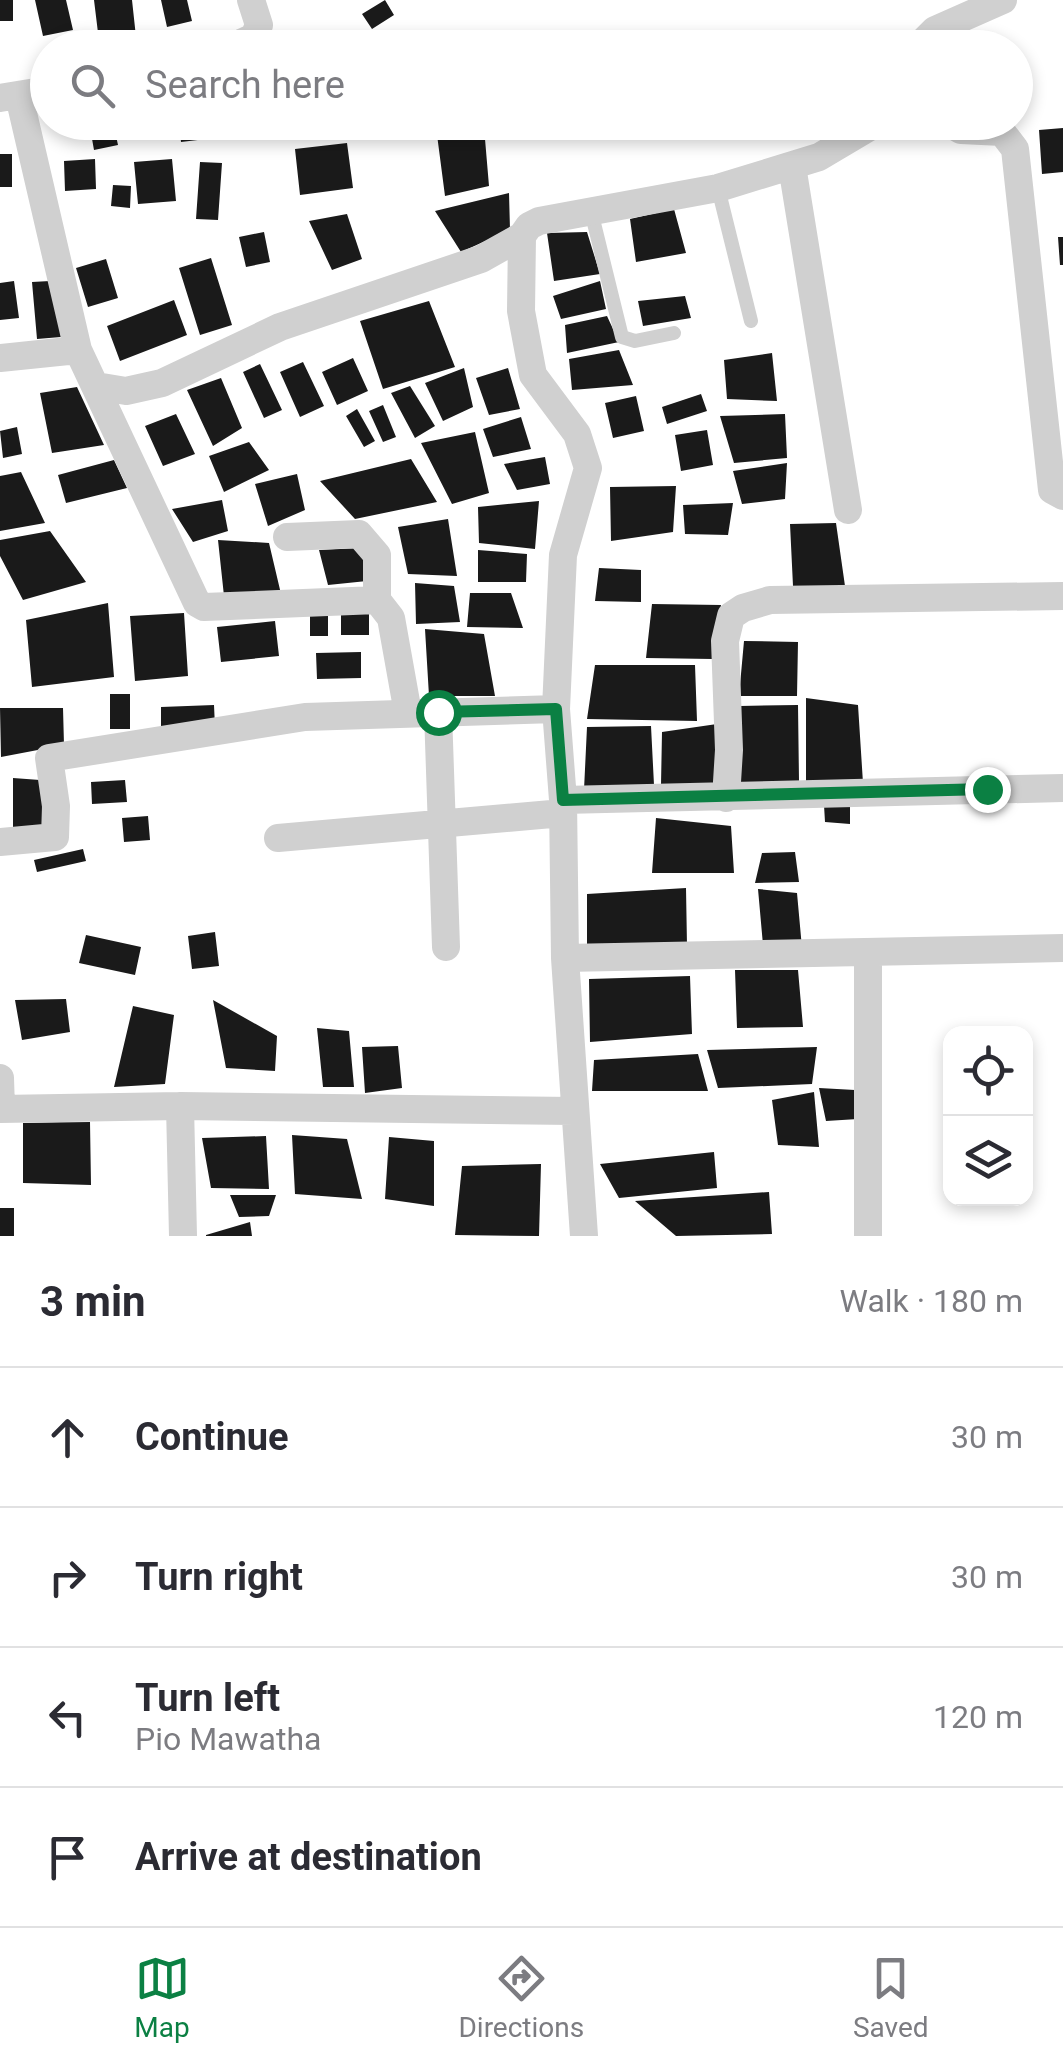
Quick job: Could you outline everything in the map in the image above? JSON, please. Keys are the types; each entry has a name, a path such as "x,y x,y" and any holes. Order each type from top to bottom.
{"street":[{"path":"250,0 256,30"},
{"path":"935,30 1003,0"},
{"path":"9,97 78,350 196,603 204,607 377,600"},
{"path":"96,386 126,391 162,383 280,328 482,259 522,236 539,221 718,188 792,166 851,140"},
{"path":"1008,140 1015,149 1052,490 1063,496"},
{"path":"792,166 848,510"},
{"path":"522,236 521,312 533,375 578,434 588,468 562,555 556,709 563,806 565,958 584,1236"},
{"path":"0,358 78,350"},
{"path":"286,537 359,534 377,555 377,600 392,618 408,713"},
{"path":"726,798 729,750 725,641 730,616 743,608 770,600 1063,596"},
{"path":"0,842 55,838 56,806 49,758 305,717 556,709"},
{"path":"438,712 446,948"},
{"path":"278,838 442,824 563,806 1063,788"},
{"path":"565,958 1063,948"},
{"path":"868,952 868,1236"},
{"path":"0,1078 1,1110 180,1106 574,1112"},
{"path":"180,1106 183,1236"}],"lane":[{"path":"718,188 751,321"},
{"path":"591,210 622,337 635,340 674,333"}],"building":[{"path":"0,0 13,0 13,21 0,21"},
{"path":"35,0 66,0 73,30 42,30"},
{"path":"94,0 132,0 135,30 98,30"},
{"path":"161,0 187,0 192,21 167,27"},
{"path":"385,0 394,15 372,29 362,14"},
{"path":"1063,128 1063,172 1042,174 1039,130"},
{"path":"92,140 117,140 118,145 94,150"},
{"path":"438,140 485,140 489,186 445,196"},
{"path":"347,143 353,188 300,195 295,149"},
{"path":"0,154 12,154 12,187 0,187"},
{"path":"95,159 96,189 65,191 64,161"},
{"path":"172,159 176,201 138,204 134,162"},
{"path":"200,162 222,163 218,220 196,219"},
{"path":"113,185 131,186 130,208 111,206"},
{"path":"509,193 510,230 461,252 435,211"},
{"path":"674,209 686,253 636,262 630,219"},
{"path":"347,214 362,259 332,270 309,221"},
{"path":"264,232 270,262 246,267 239,237"},
{"path":"587,232 600,274 554,281 547,233"},
{"path":"1058,237 1063,237 1063,265 1060,265"},
{"path":"211,258 232,325 200,335 179,268"},
{"path":"106,259 118,298 88,307 76,268"},
{"path":"68,280 73,336 37,339 32,282"},
{"path":"14,281 19,318 0,320 0,283"},
{"path":"600,281 606,309 561,319 553,296"},
{"path":"685,296 691,318 643,326 638,301"},
{"path":"174,300 187,335 120,361 107,326"},
{"path":"429,301 455,367 383,389 360,321"},
{"path":"607,316 619,342 567,353 565,325"},
{"path":"619,350 633,385 572,390 569,359"},
{"path":"772,353 777,401 727,399 724,360"},
{"path":"353,358 368,391 337,405 322,372"},
{"path":"303,362 324,406 300,417 280,372"},
{"path":"260,364 282,410 264,418 243,372"},
{"path":"464,368 473,407 443,421 425,383"},
{"path":"508,368 520,409 489,415 476,378"},
{"path":"221,378 242,428 213,446 187,390"},
{"path":"410,386 435,426 415,438 391,393"},
{"path":"77,387 104,445 52,453 40,393"},
{"path":"701,394 707,411 667,424 662,407"},
{"path":"636,396 644,431 613,438 605,403"},
{"path":"383,405 396,437 383,442 369,411"},
{"path":"357,409 375,441 364,447 346,416"},
{"path":"176,414 195,454 163,466 145,426"},
{"path":"785,414 787,458 734,463 720,416"},
{"path":"521,417 531,449 493,457 483,429"},
{"path":"17,427 22,454 3,458 0,431"},
{"path":"707,430 713,465 681,471 675,435"},
{"path":"475,432 489,493 452,504 421,443"},
{"path":"249,442 269,470 224,492 209,456"},
{"path":"545,457 550,484 517,490 504,464"},
{"path":"411,459 437,502 355,519 320,481"},
{"path":"114,460 127,488 66,503 58,475"},
{"path":"787,463 785,499 742,504 733,471"},
{"path":"21,472 45,523 0,531 0,476"},
{"path":"297,474 305,510 268,526 255,484"},
{"path":"676,486 673,532 611,541 610,487"},
{"path":"222,500 228,531 193,542 172,509"},
{"path":"539,501 535,549 479,543 478,507"},
{"path":"733,503 728,535 685,534 683,505"},
{"path":"448,519 457,576 408,574 398,527"},
{"path":"836,523 845,586 793,586 790,524"},
{"path":"50,531 86,582 23,600 0,556 0,540"},
{"path":"218,540 269,543 281,594 224,596"},
{"path":"362,548 367,581 328,585 319,550"},
{"path":"478,550 527,554 526,582 478,582"},
{"path":"599,568 641,570 641,602 595,601"},
{"path":"415,583 454,586 460,622 416,624"},
{"path":"470,593 511,593 523,628 467,627"},
{"path":"108,603 114,677 32,687 26,620"},
{"path":"652,604 721,605 713,659 646,658"},
{"path":"341,610 369,610 369,635 341,635"},
{"path":"310,612 328,612 328,636 310,636"},
{"path":"184,613 188,676 135,681 130,616"},
{"path":"275,621 279,656 221,662 217,627"},
{"path":"425,629 484,634 495,696 429,696"},
{"path":"744,641 798,642 797,696 739,696"},
{"path":"361,652 361,678 317,679 316,653"},
{"path":"595,665 695,665 697,721 587,719"},
{"path":"110,694 130,694 130,729 110,729"},
{"path":"806,698 858,705 863,783 806,783"},
{"path":"214,705 215,727 161,730 161,707"},
{"path":"798,705 799,781 737,784 740,706"},
{"path":"0,708 63,708 64,745 1,757"},
{"path":"717,724 717,784 661,785 662,732"},
{"path":"651,726 654,785 584,790 587,727"},
{"path":"13,778 40,780 49,827 13,827"},
{"path":"125,780 127,802 92,804 91,782"},
{"path":"850,804 850,824 825,822 824,805"},
{"path":"148,816 150,840 124,842 122,818"},
{"path":"656,818 731,826 734,873 652,873"},
{"path":"83,849 86,861 37,872 34,860"},
{"path":"795,852 799,882 755,883 762,853"},
{"path":"686,888 687,946 587,947 587,894"},
{"path":"758,889 797,893 802,948 763,945"},
{"path":"215,932 219,966 192,969 188,936"},
{"path":"86,935 141,947 135,975 79,963"},
{"path":"735,970 798,970 803,1027 737,1028"},
{"path":"690,976 692,1034 590,1042 589,979"},
{"path":"66,999 70,1032 22,1040 15,1000"},
{"path":"213,1000 277,1036 275,1071 226,1068"},
{"path":"133,1006 174,1015 165,1084 114,1087"},
{"path":"317,1028 349,1031 354,1087 323,1087"},
{"path":"398,1046 402,1088 365,1093 362,1047"},
{"path":"817,1047 812,1084 718,1088 707,1050"},
{"path":"698,1054 708,1091 592,1091 594,1060"},
{"path":"819,1088 855,1090 858,1119 826,1121"},
{"path":"814,1092 819,1147 778,1145 772,1100"},
{"path":"90,1122 91,1185 23,1183 23,1123"},
{"path":"292,1135 347,1139 362,1199 295,1194"},
{"path":"266,1136 269,1189 211,1188 202,1138"},
{"path":"389,1137 434,1141 434,1206 385,1199"},
{"path":"714,1152 717,1188 619,1198 600,1164"},
{"path":"541,1164 539,1236 455,1235 462,1166"},
{"path":"769,1192 772,1234 676,1236 635,1201"},
{"path":"230,1195 276,1195 269,1216 239,1217"},
{"path":"0,1208 14,1208 14,1236 0,1236"},
{"path":"250,1222 252,1236 206,1236 206,1235"}],"route":[{"path":"438,712 556,709 563,800 987,789"}]}
